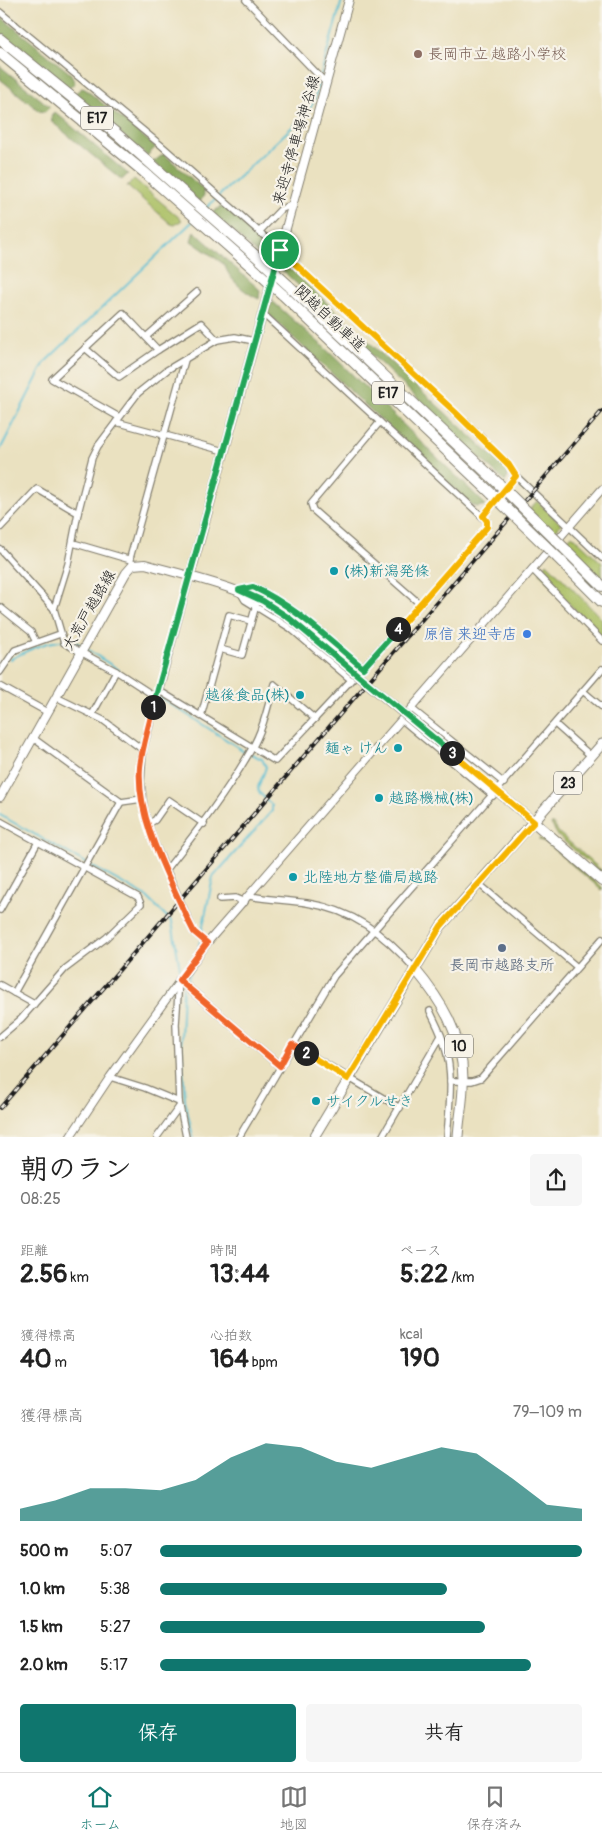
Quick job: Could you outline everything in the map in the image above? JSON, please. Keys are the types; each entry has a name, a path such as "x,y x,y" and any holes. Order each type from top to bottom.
{"highway":[{"name":"関越自動車道","path":"0,38 192,199 265,264 500,485 600,583"},
{"name":"関越自動車道","path":"0,53 184,207 282,294 492,494 602,602"},
{"path":"575,575 602,607"},
{"path":"534,822 602,881"}],"main road":[{"name":"来迎寺停車場神谷線","path":"190,576 349,0"},
{"name":"大荒戸越路線","path":"0,797 132,562 239,590 274,608 294,622 440,744 495,794"},
{"name":"23","path":"414,968 441,926 477,883 534,822 602,744"},
{"path":"495,794 534,822"},
{"path":"314,1137 414,968"},
{"name":"10","path":"414,968 440,1000 459,1045 464,1080 458,1137"}],"street":[{"path":"246,0 326,83"},
{"path":"0,12 162,146 280,250 475,432 509,465 516,476 602,558"},
{"path":"259,232 280,210 291,205"},
{"path":"146,337 197,292"},
{"path":"158,350 123,313 52,379 118,420 224,451"},
{"path":"158,690 252,749 275,761 350,679 363,668 487,527 487,521 483,516 262,313"},
{"path":"85,348 120,377 201,323 217,340"},
{"path":"156,698 116,671 64,643 60,634 54,608 73,543 78,513 94,452 138,393 185,360 217,340 235,337 254,341"},
{"path":"73,543 132,562 185,360"},
{"path":"380,422 311,504 313,510 420,604"},
{"path":"483,516 516,476"},
{"path":"0,528 37,489 78,513"},
{"path":"70,1137 110,1077 207,943 248,899 602,490"},
{"path":"0,549 54,608"},
{"path":"532,569 602,641"},
{"path":"190,576 158,690 140,768 142,799 148,824 194,932 207,943"},
{"path":"350,679 290,628 256,605 245,600 239,590 253,587 274,597 301,616 363,668"},
{"path":"220,649 242,655 256,605"},
{"path":"0,607 31,632 36,642"},
{"path":"201,716 229,615 252,621"},
{"path":"0,672 15,650 60,634"},
{"path":"239,1137 326,987 602,669"},
{"path":"92,715 116,671"},
{"path":"167,869 204,824 252,749 266,713 274,684 315,719"},
{"path":"0,686 47,712"},
{"path":"583,691 602,707"},
{"path":"56,697 103,720 143,750"},
{"path":"412,709 504,783"},
{"path":"402,720 495,794"},
{"path":"555,724 591,756"},
{"path":"33,738 121,802 142,799"},
{"path":"148,824 155,820 169,800 204,824"},
{"path":"14,994 121,802"},
{"path":"0,821 138,897 141,904 106,938 65,969 0,1038"},
{"path":"0,910 38,842"},
{"path":"477,883 577,967"},
{"path":"220,899 235,898 327,907 346,913 375,930 414,968"},
{"path":"450,1081 477,1080 491,1068 602,939"},
{"path":"180,979 280,1066"},
{"path":"180,979 176,1024 179,1104 186,1137"},
{"path":"0,986 34,1004"},
{"path":"430,1011 446,1047 450,1081 446,1136"},
{"path":"382,1137 441,1036"},
{"path":"292,1044 348,1079 400,1108"},
{"path":"110,1077 145,1088 179,1104"},
{"path":"157,1137 179,1104"}],"green space":[{"path":"0,16 71,74 75,83 68,89 0,34"},
{"path":"0,66 50,107 45,112 39,111 0,79"},
{"path":"82,88 156,147 147,156 74,94"},
{"path":"55,112 128,174 122,180 52,122 51,116"},
{"path":"164,154 203,189 204,195 200,202 153,162"},
{"path":"134,179 182,220 175,225 171,224 127,186"},
{"path":"220,207 226,208 271,250 268,263 212,213"},
{"path":"194,231 260,290 259,299 238,285 225,265 191,241"},
{"path":"286,265 507,470 508,477 505,482 281,269 281,266"},
{"path":"271,300 325,348 486,505 477,507 472,505 267,313"},
{"path":"537,501 561,524 553,534 529,510"},
{"path":"572,535 602,563 602,579 564,544"},
{"path":"547,563 602,619 602,638 540,573"},
{"path":"551,824 602,871 602,874 558,836"},
{"path":"540,838 602,887 602,890 545,842 539,840"}],"waterway":[{"path":"321,74 342,0"},
{"path":"206,208 307,113 314,101 320,79"},
{"path":"0,450 45,362 194,220"},
{"path":"11,659 36,647 55,642 65,641 81,645"},
{"path":"85,648 119,670"},
{"path":"158,696 247,753"},
{"path":"201,936 213,877 272,811 272,805 258,788 266,767 262,759 251,754"},
{"path":"0,815 147,897 172,922 181,975"},
{"path":"198,951 200,941"},
{"path":"186,984 191,969"},
{"path":"183,987 181,1039 185,1101 193,1137"}],"railway":[{"path":"0,1108 602,411"}],"place":[{"name":"長岡市立 越路小学校","path":"418,54"},
{"name":"(株)新潟発條","path":"334,571"},
{"name":"原信 来迎寺店","path":"527,634"},
{"name":"越後食品(株)","path":"300,695"},
{"name":"麺ゃ けん","path":"398,748"},
{"name":"越路機械(株)","path":"379,798"},
{"name":"北陸地方整備局越路","path":"293,877"},
{"name":"長岡市越路支所","path":"502,948"},
{"name":"サイクルせき","path":"316,1101"}],"route":[{"path":"280,250 455,412 509,465 516,476 483,516 487,521 487,527 363,668 301,616 274,597 249,586 239,590 263,601 289,618 338,661 534,822 464,897 441,926 425,949 348,1079 292,1044 280,1066 179,980 207,943 194,932 154,840 144,809 140,782 143,750 156,698 280,250"}]}
